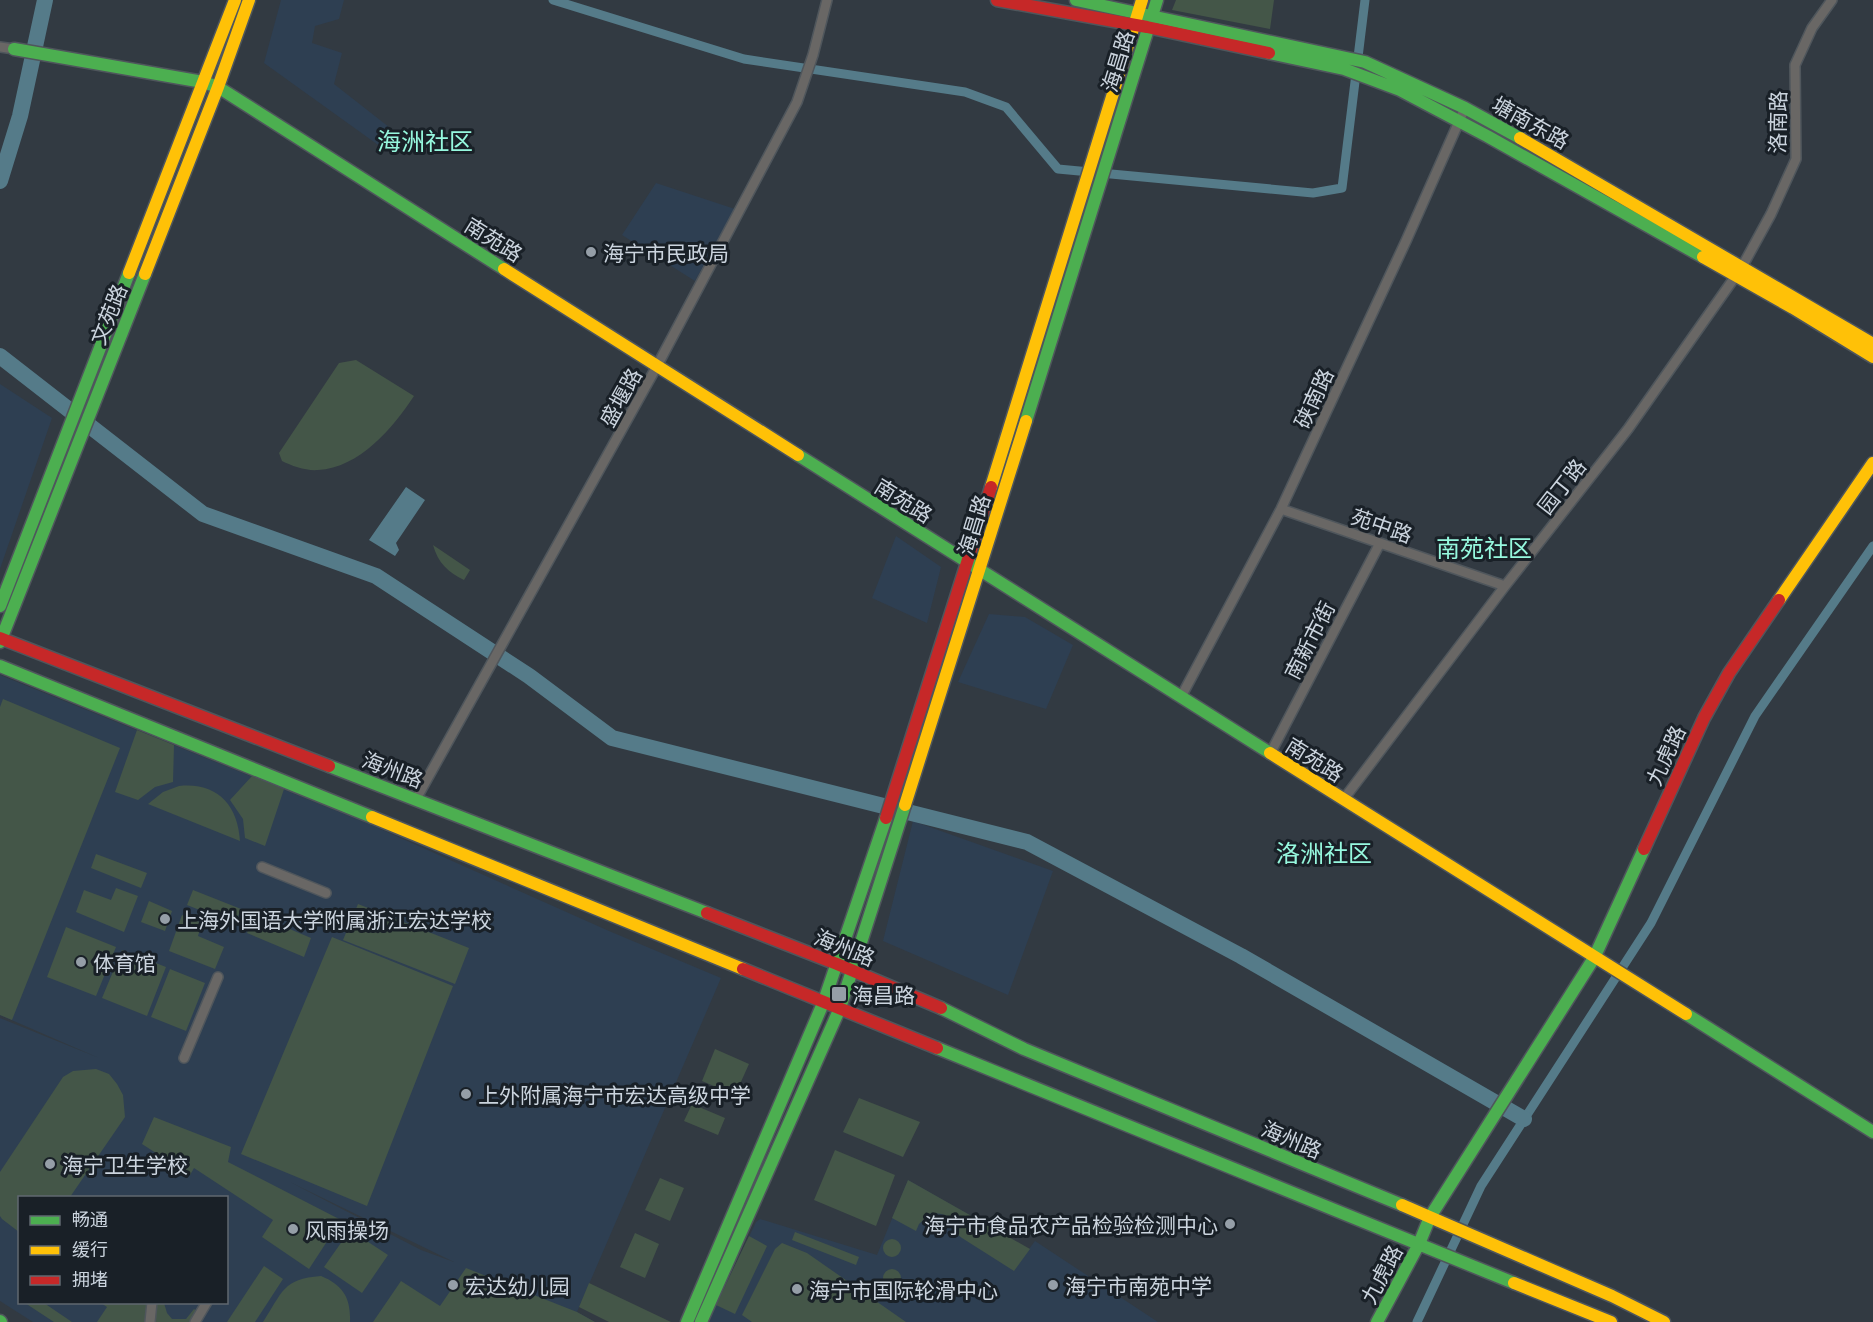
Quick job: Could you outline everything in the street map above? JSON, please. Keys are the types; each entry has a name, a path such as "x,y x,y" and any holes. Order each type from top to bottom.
{"main road":[{"name":"文苑路","path":"0,606 236,0"},
{"name":"文苑路","path":"0,639 218,87 249,0"},
{"path":"997,0 1145,23"},
{"name":"塘南东路","path":"1076,0 1140,6 1145,23"},
{"name":"海昌路","path":"687,1322 824,1001 879,840 906,778 980,570 1101,155 1145,23 1157,0"},
{"name":"塘南东路","path":"1145,23 1365,62 1465,108 1588,176 1873,357"},
{"name":"塘南东路","path":"1145,23 1344,69 1400,90 1873,344"},
{"name":"南苑路","path":"14,49 53,54 203,82 218,87 1270,754 1873,1132"},
{"name":"海昌路","path":"700,1322 840,1008 892,843 906,778 968,563 1090,192"},
{"name":"九虎路","path":"1377,1322 1425,1246 1430,1217 1519,1077 1598,960 1704,718 1729,673 1873,463"},
{"name":"海州路","path":"0,639 417,799 852,970 962,1017 1024,1049 1442,1222 1612,1296 1664,1322"},
{"path":"0,666 1611,1322"}],"street":[{"name":"盛堰路","path":"417,799 657,366 797,102 813,55 827,0"},
{"name":"洛南路","path":"1739,271 1771,214 1796,159 1796,65 1812,28 1832,0"},
{"path":"0,47 14,49"},
{"name":"硖南路","path":"1181,697 1281,509 1406,241 1465,108"},
{"name":"园丁路","path":"1343,800 1505,586 1628,429 1739,271"},
{"name":"苑中路","path":"1281,509 1505,586"},
{"name":"南新市街","path":"1270,754 1380,543"},
{"path":"262,867 326,893"},
{"path":"184,1058 218,977"},
{"path":"150,1322 152,1304"},
{"path":"195,1322 206,1304"}],"shaded area":[{"path":"281,0 344,0 339,19 315,26 312,43 342,53 334,84 394,131 381,147 264,63"},
{"path":"656,183 735,209 695,281 622,235"},
{"path":"0,384 52,418 0,569"},
{"path":"406,487 425,500 396,543 399,550 395,556 369,540"},
{"path":"896,536 941,567 927,623 872,598"},
{"path":"989,614 1025,617 1073,645 1046,709 958,682"},
{"path":"0,675 367,823 609,931 721,978 577,1312 595,1322 33,1322 0,1301 0,1018 99,1058 0,1015","holes":["290,1182 454,1262 421,1250"]},
{"path":"913,821 1053,871 1008,995 883,941"},
{"path":"908,1180 1029,1249 1035,1241 1158,1322 709,1322 756,1222 760,1219 877,1255"}],"green space":[{"path":"1176,0 1274,0 1270,29 1172,10"},
{"path":"356,360 414,396 406,408 374,444 361,454 333,468 313,470 299,468 282,461 279,453 339,363"},
{"path":"433,545 470,570 464,580 444,566"},
{"path":"3,699 120,748 12,1020 0,1015 0,707"},
{"path":"137,730 174,745 173,782 155,787 138,800 115,792"},
{"path":"252,776 284,789 265,846 245,838 243,819 230,800"},
{"path":"179,786 204,788 223,798 235,817 240,841 148,804 163,792"},
{"path":"96,854 147,873 141,888 91,868"},
{"path":"116,888 138,896 124,932 76,912 84,890 111,900"},
{"path":"193,890 241,909 235,924 187,905"},
{"path":"149,901 172,911 165,931 141,922"},
{"path":"358,904 469,948 455,984 343,940"},
{"path":"254,914 311,938 304,957 247,933"},
{"path":"182,915 202,923 198,936 224,947 215,969 169,951"},
{"name":"体育馆","path":"66,927 116,947 96,996 47,977"},
{"path":"332,937 453,986 367,1206 241,1154"},
{"path":"122,950 166,967 147,1016 102,998"},
{"path":"170,969 205,983 186,1031 151,1017"},
{"path":"715,1049 749,1064 735,1095 702,1081"},
{"path":"96,1069 109,1074 123,1095 125,1117 71,1196 18,1196 18,1231 0,1216 0,1172 63,1077 73,1071"},
{"path":"859,1098 920,1122 903,1157 843,1132"},
{"path":"692,1104 725,1118 718,1135 684,1121"},
{"path":"154,1117 231,1147 228,1162 341,1220 309,1269 262,1237 273,1220 194,1168 190,1175 142,1144"},
{"path":"835,1150 895,1175 876,1226 814,1200"},
{"path":"660,1178 684,1188 670,1221 645,1210"},
{"path":"908,1180 1030,1249 1014,1271 958,1235 958,1224 946,1215 931,1213 919,1224 916,1231 892,1218"},
{"path":"350,1230 388,1255 362,1293 324,1267"},
{"path":"795,1232 859,1257 856,1265 792,1240"},
{"path":"635,1233 659,1244 645,1278 620,1267"},
{"path":"749,1236 767,1246 735,1314 716,1305"},
{"path":"892,1239 898,1242 901,1248 898,1254 892,1257 886,1254 883,1248 886,1242"},
{"name":"海宁市国际轮滑中心","path":"782,1243 807,1253 906,1322 752,1322 742,1315 775,1249"},
{"path":"264,1266 283,1279 255,1322 227,1322"},
{"name":"宏达幼儿园","path":"466,1268 577,1312 595,1322 373,1322 401,1281 440,1306"},
{"path":"892,1269 898,1272 901,1278 898,1284 892,1287 886,1284 883,1278 886,1272"},
{"path":"321,1276 335,1284 344,1293 349,1306 350,1322 263,1322 280,1295 291,1284 298,1280"},
{"path":"589,1283 671,1322 609,1322 579,1307"},
{"path":"27,1304 45,1304 72,1322 54,1322"},
{"path":"102,1304 147,1304 145,1322 97,1322 107,1307"},
{"path":"154,1304 164,1304 172,1319 186,1319 194,1309 200,1314 191,1322 154,1322"}],"waterway":[{"path":"0,181 20,116 45,0"},
{"path":"553,0 744,59 965,92 1006,107 1058,169 1313,193 1342,188 1365,0"},
{"path":"0,356 203,514 376,576 529,676 612,738 1027,842 1241,956 1524,1119"},
{"path":"1417,1322 1481,1186 1651,923 1755,716 1873,546"}],"traffic: fast":[{"path":"1076,0 1365,62 1465,108 1520,138"},
{"path":"1026,421 1157,0"},
{"path":"14,49 203,82 218,87 504,269"},
{"path":"1269,53 1344,69 1400,90 1703,257"},
{"path":"0,606 129,273"},
{"path":"0,642 145,274"},
{"path":"798,455 1270,753"},
{"path":"0,666 372,817"},
{"path":"329,766 707,913"},
{"path":"701,1322 840,1008 905,805"},
{"path":"687,1322 824,1001 886,818"},
{"path":"1377,1322 1419,1244 1430,1217 1594,958 1644,849"},
{"path":"941,1008 1024,1049 1402,1205"},
{"path":"1686,1014 1873,1132"},
{"path":"937,1048 1514,1283"}],"traffic: slow":[{"path":"129,273 235,0"},
{"path":"145,274 218,87 249,0"},
{"path":"991,487 1142,0"},
{"path":"1520,138 1873,344"},
{"path":"1703,257 1873,357"},
{"path":"504,269 798,455"},
{"path":"905,805 1026,421"},
{"path":"1779,600 1873,463"},
{"path":"1270,753 1686,1014"},
{"path":"372,817 743,969"},
{"path":"1402,1205 1612,1296 1664,1322"},
{"path":"1514,1283 1611,1322"}],"traffic: jam":[{"path":"997,0 1147,27 1269,53"},
{"path":"886,818 991,487"},
{"path":"1644,849 1704,718 1729,673 1779,600"},
{"path":"0,638 329,766"},
{"path":"707,913 941,1008"},
{"path":"743,969 937,1048"}],"place":[{"name":"海宁市民政局","path":"591,252"},
{"name":"上海外国语大学附属浙江宏达学校","path":"165,919"},
{"name":"体育馆","path":"81,962"},
{"name":"海昌路","path":"839,994"},
{"name":"上外附属海宁市宏达高级中学","path":"466,1094"},
{"name":"海宁卫生学校","path":"50,1164"},
{"name":"海宁市食品农产品检验检测中心","path":"1230,1224"},
{"name":"风雨操场","path":"293,1229"},
{"name":"宏达幼儿园","path":"453,1285"},
{"name":"海宁市南苑中学","path":"1053,1285"},
{"name":"海宁市国际轮滑中心","path":"797,1289"}],"district":[{"name":"海洲社区","path":"425,140"},
{"name":"南苑社区","path":"1484,547"},
{"name":"洛洲社区","path":"1324,852"}]}
